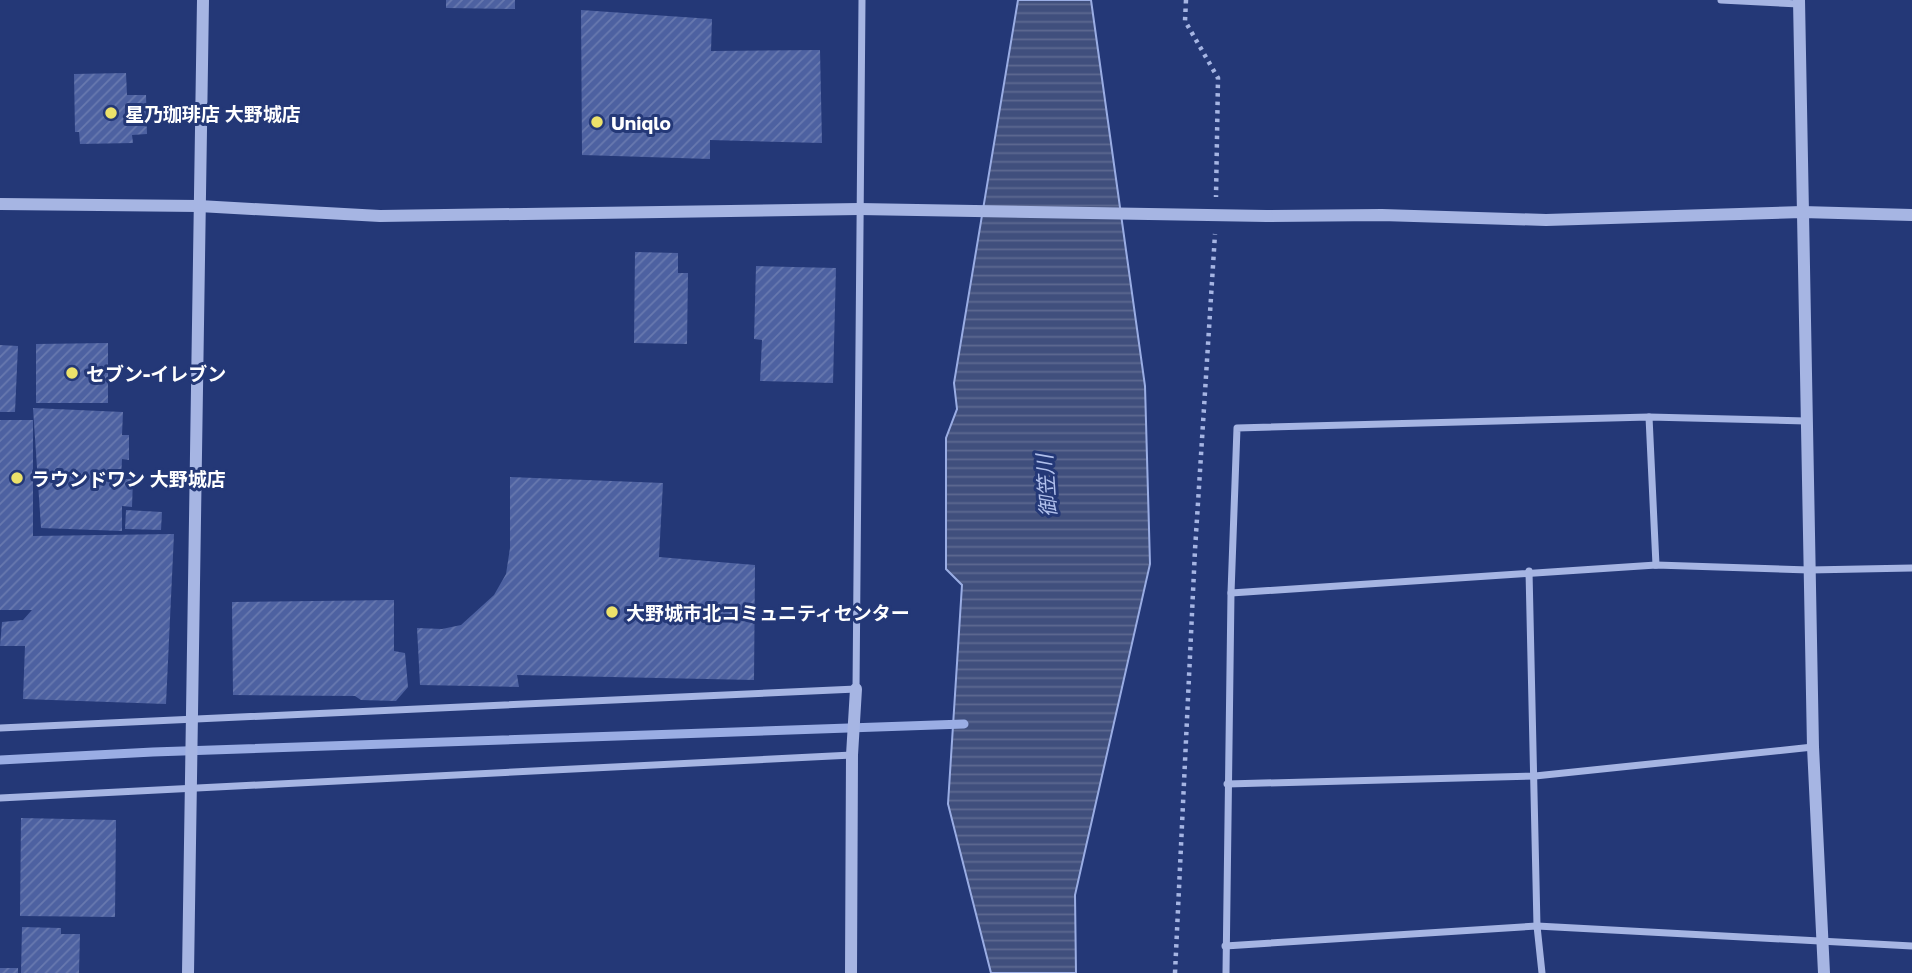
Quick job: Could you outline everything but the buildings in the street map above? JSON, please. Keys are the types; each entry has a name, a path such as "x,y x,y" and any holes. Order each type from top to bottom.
{"street":[{"path":"188,973 203,0"},
{"path":"851,973 862,0"},
{"path":"1721,0 1799,2 1813,747 1824,973"},
{"path":"0,204 199,206 380,216 859,209 1267,216 1382,215 1546,220 1802,212 1912,215"},
{"path":"1226,973 1227,784 1237,428 1649,417 1806,421"},
{"path":"1649,417 1656,565"},
{"path":"1231,593 1529,571 1656,565 1810,570 1912,568"},
{"path":"1529,571 1537,926 1542,973"},
{"path":"0,728 856,689"},
{"path":"1227,784 1535,776 1813,747"},
{"path":"0,798 852,755"},
{"path":"1225,946 1537,926 1912,946"}],"path":[{"path":"1186,0 1185,21 1219,78 1215,203"},
{"path":"1175,973 1195,550 1215,231"}],"water":[{"name":"御笠川","path":"1018,0 1091,0 1145,386 1150,564 1075,895 1076,973 991,973 948,804 962,585 946,569 946,438 957,409 954,383"}],"waterway":[{"path":"0,760 153,752 964,724"}],"place":[{"name":"星乃珈琲店 大野城店","path":"111,113"},
{"name":"Uniqlo","path":"597,122"},
{"name":"セブン-イレブン","path":"72,373"},
{"name":"ラウンドワン 大野城店","path":"17,478"},
{"name":"大野城市北コミュニティセンター","path":"612,612"}]}
